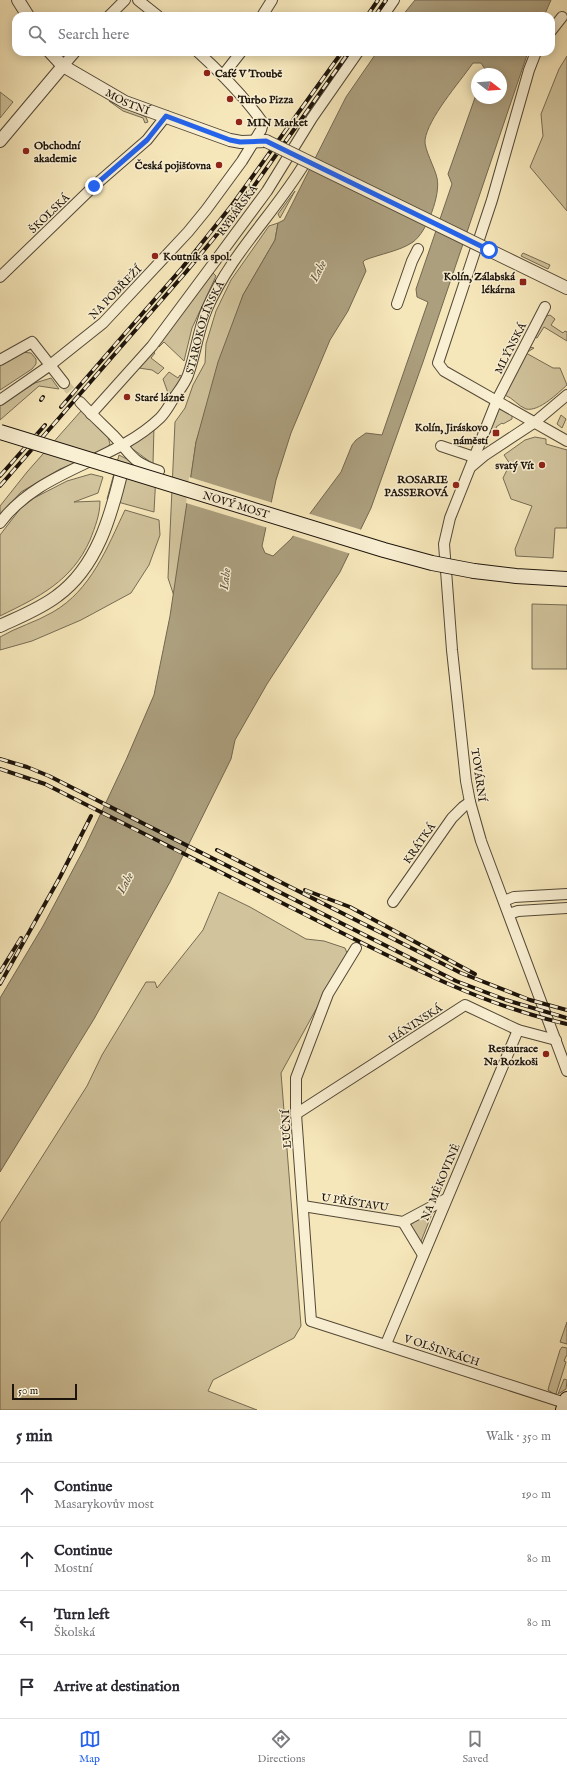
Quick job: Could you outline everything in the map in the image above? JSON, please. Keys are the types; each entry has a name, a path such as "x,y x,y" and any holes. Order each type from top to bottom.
{"main road":[{"name":"NOVÝ MOST","path":"0,432 384,550 432,563 474,571 516,576 567,579"}],"street":[{"path":"18,0 26,12"},
{"path":"114,12 125,0"},
{"path":"138,0 153,12"},
{"path":"264,12 272,0"},
{"path":"386,12 394,0"},
{"path":"555,26 562,17"},
{"name":"MOSTNÍ","path":"53,56 62,66 125,102 230,140 240,142 260,141"},
{"path":"0,140 71,56"},
{"path":"202,56 223,75 238,56"},
{"name":"RYBÁŘSKÁ","path":"91,414 152,346 218,258 267,191 312,118 355,56"},
{"path":"534,56 529,70 492,200 438,363 444,371 567,441"},
{"name":"NA POBŘEŽÍ","path":"0,400 49,366 103,323 188,232 260,141 263,123 223,75"},
{"name":"ŠKOLSKÁ","path":"0,277 94,186 147,140 166,116"},
{"path":"260,141 303,165 491,251 567,288"},
{"name":"STAROKOLÍNSKÁ","path":"0,522 19,500 40,486 123,446 162,417 188,377 199,332 207,308 225,274 248,240 287,191 303,165"},
{"path":"397,304 412,261 418,249"},
{"name":"MLÝNSKÁ","path":"474,458 497,400 545,306"},
{"path":"0,360 32,342 49,366 64,383"},
{"path":"468,471 477,460 535,422 567,395"},
{"path":"80,402 123,446 130,456 139,463 159,471"},
{"path":"442,446 474,458"},
{"name":"TOVÁRNÍ","path":"474,458 450,518 444,544 452,650 470,802 481,842 567,1071"},
{"path":"0,626 47,603 57,597 74,582 88,564 96,549 115,499 122,470"},
{"name":"KRÁTKÁ","path":"393,902 452,818 462,806 470,802"},
{"path":"504,901 514,897 567,894"},
{"path":"509,914 518,911 567,908"},
{"name":"LUČNÍ","path":"311,1321 296,1114 296,1078 328,994 356,948"},
{"name":"HÁNINSKÁ","path":"296,1114 465,1005 518,1030 556,1040"},
{"name":"NA MĚKOVINĚ","path":"386,1344 518,1030"},
{"path":"423,1255 403,1222 446,1199"},
{"name":"U PŘÍSTAVU","path":"303,1206 403,1222"},
{"name":"V OLŠINKÁCH","path":"311,1321 386,1344 565,1404"}],"shaded area":[{"path":"567,56 567,211 530,167 543,136 541,114 559,69"},
{"path":"0,92 13,102 0,118"},
{"path":"109,101 146,117 148,122 145,123 143,118 123,111"},
{"path":"295,191 280,218 278,214"},
{"path":"278,223 275,240 243,295 196,442 174,596 168,578 175,422 185,408 193,385 205,363 206,344 216,311 231,280 269,226"},
{"path":"523,253 550,265 548,269 521,256"},
{"path":"213,273 216,276 192,328 184,361 164,342 159,347 158,345"},
{"path":"550,315 555,319 551,325 563,333 565,331 567,332 567,341 544,327 537,338 534,337 543,317"},
{"path":"529,347 534,348 526,353 553,368 560,368 567,385 554,397 537,408 526,409 505,395 505,392 525,349"},
{"path":"21,352 31,353 36,359 36,364 32,369 0,390 0,365"},
{"path":"153,352 155,353 151,358 164,368 158,374 152,370 139,368"},
{"path":"169,372 178,378 180,375 182,377 175,392 168,393 163,379"},
{"path":"51,378 59,389 39,386 0,420 0,405 35,383"},
{"path":"499,408 512,415 512,419 503,424 502,423 496,427 497,429 487,434"},
{"path":"81,411 108,437 110,444 103,452 60,469 21,492 0,515 0,506 27,472"},
{"path":"561,415 566,419 562,428 557,424"},
{"path":"154,426 153,464 130,447"},
{"path":"535,437 546,439 546,444 567,450 567,528 555,528 553,558 516,556 515,549 532,506 511,499 503,478 510,464 504,455 525,440"},
{"path":"119,455 156,474 154,512 107,499"},
{"path":"91,474 103,477 98,493 74,502 100,501 95,526 83,554 64,577 53,586 28,602 0,616 0,535 20,509 34,498 67,481"},
{"path":"125,510 159,520 160,535 149,565 131,593 81,620 32,641 0,650 0,637 53,612 78,592 96,567 112,539"},
{"path":"532,604 567,605 567,669 532,669"},
{"path":"219,892 250,907 306,939 324,941 345,948 347,953 281,1073 301,1326 294,1338 213,1380 208,1391 257,1410 0,1410 0,1223 87,1086 102,1055 146,982 155,982 157,988 203,930"},
{"path":"433,1211 420,1244 408,1226"},
{"path":"567,1322 567,1344 560,1342"},
{"path":"562,1347 567,1348 567,1356 564,1361 566,1362 556,1394 554,1394 548,1390"},
{"path":"564,1379 567,1380 566,1389 558,1394"}],"water":[{"path":"415,0 551,0 546,12 405,12"},
{"name":"Labe","path":"374,56 527,56 423,362 371,508 340,572 267,684 235,740 231,759 170,882 94,1019 0,1172 0,998 43,926 85,847 126,760 154,695 170,616 196,442 218,362 243,295 275,240 278,223 284,220 346,97","holes":["473,63 481,63 484,68 507,68 507,104 473,104 448,174 452,184 416,289 417,297 428,302 382,435 366,433 356,440 352,445 341,472 291,539 273,556 265,553 262,546 276,480 291,433 330,340 348,311 366,271 363,262 413,242 423,230 432,212 438,185 436,174 425,144 427,131 452,90"]}],"pier":[{"path":"189,477 273,503 268,528 186,503"},
{"path":"307,513 362,530 351,554 291,535"}],"tunnel":[{"path":"64,383 80,402"}],"railway":[{"path":"370,12 378,0"},
{"path":"378,12 386,0"},
{"path":"61,407 182,268 232,205 339,56"},
{"path":"0,486 186,272 237,210 346,56"},
{"path":"0,476 45,425"},
{"path":"0,759 27,767 49,776 456,981 506,1000 567,1018"},
{"path":"0,769 45,784 219,872 443,982 504,1006 567,1024"},
{"path":"0,984 60,877 91,816"},
{"path":"217,850 461,973 530,1000 567,1010"},
{"path":"305,890 350,907 475,974"},
{"path":"0,972 21,938"}],"place":[{"name":"Café V Troubě","path":"207,73"},
{"name":"Turbo Pizza","path":"230,99"},
{"name":"MIN Market","path":"239,122"},
{"name":"Obchodní akademie","path":"26,151"},
{"name":"Česká pojišťovna","path":"219,165"},
{"name":"Koutník a spol.","path":"155,256"},
{"name":"Kolín, Zálabská lékárna","path":"523,282"},
{"name":"Staré lázně","path":"127,397"},
{"name":"Kolín, Jiráskovo náměstí","path":"496,433"},
{"name":"svatý Vít","path":"542,465"},
{"name":"ROSARIE PASSEROVÁ","path":"456,485"},
{"name":"Restaurace Na Rozkoši","path":"546,1054"}],"route":[{"path":"94,186 147,140 166,116 230,140 240,142 266,141 489,250"}]}
